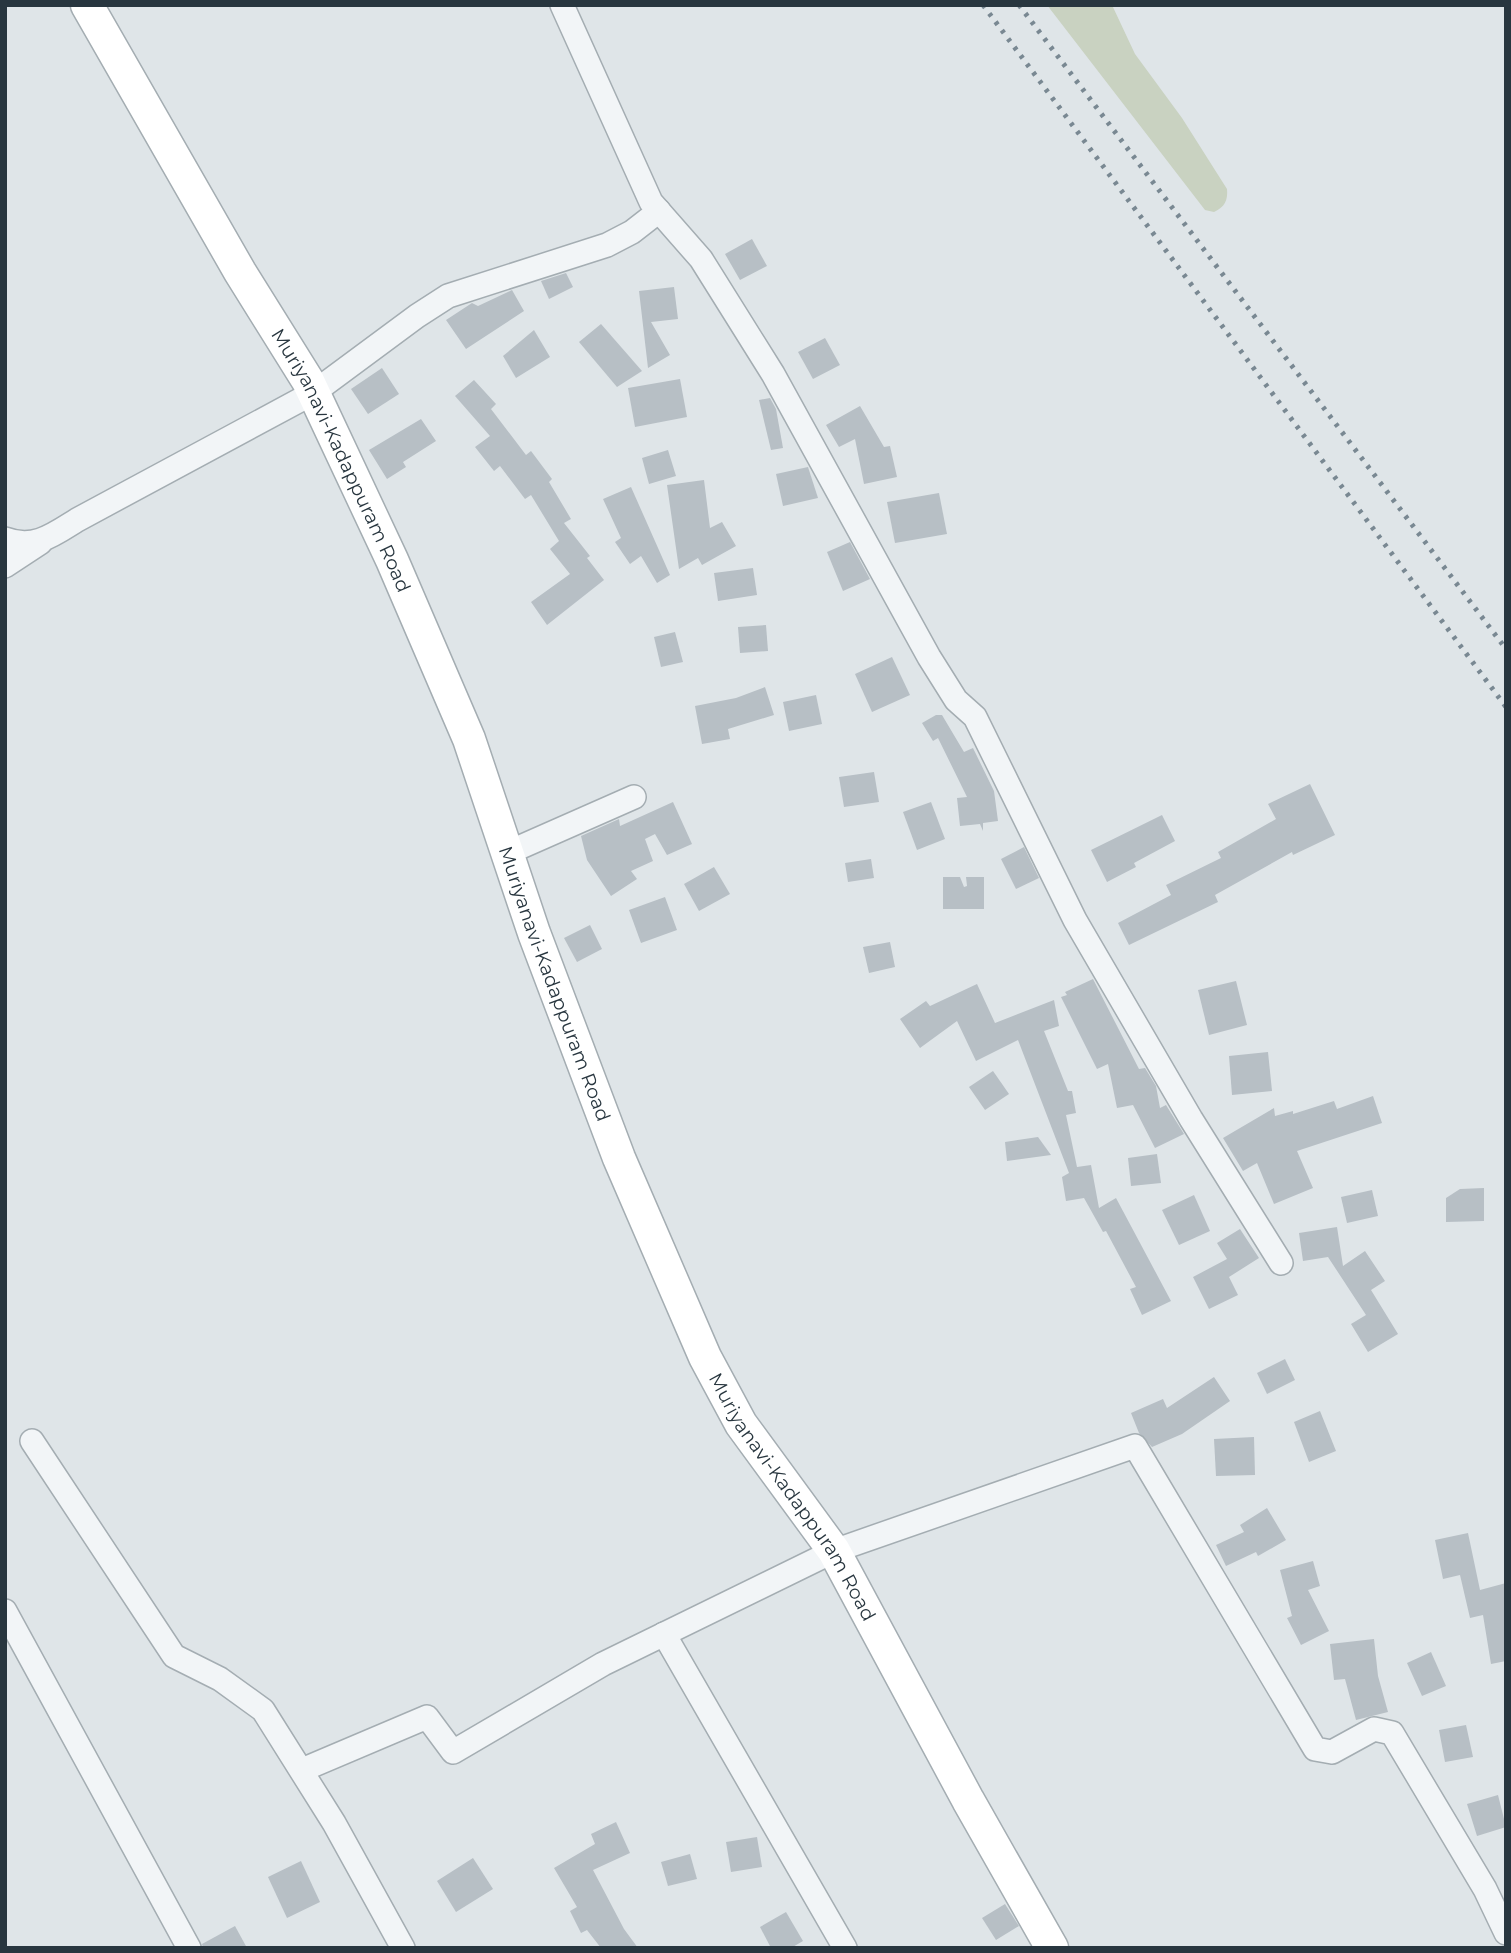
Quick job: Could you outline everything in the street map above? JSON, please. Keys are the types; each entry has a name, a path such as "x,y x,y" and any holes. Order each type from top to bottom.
{"main road":[{"name":"Muriyanavi-Kadappuram Road","path":"87,5 240,272 313,393 392,560 469,739 534,933 619,1158 705,1357 741,1424 834,1552 968,1801 1052,1948"}],"street":[{"path":"562,5 646,191 659,211 701,260 773,374 929,657 957,700 975,717 1075,920 1191,1119 1281,1263"},
{"path":"5,566 77,520 313,393 448,296 607,245 632,232 659,211"},
{"path":"5,539 16,543 40,543"},
{"path":"507,853 634,797"},
{"path":"32,1441 174,1657 220,1679 263,1710 302,1770 404,1948"},
{"path":"302,1770 427,1717 453,1752 603,1664 834,1552 1135,1446 1315,1749 1332,1752 1374,1729 1392,1733 1485,1889 1506,1933"},
{"path":"5,1611 189,1948"},
{"path":"664,1634 845,1948"}],"green space":[{"path":"1047,5 1112,5 1135,54 1182,118 1227,189 1226,200 1221,208 1214,212 1205,210"}],"building":[{"path":"752,239 767,266 740,280 725,254"},
{"path":"566,273 573,287 549,299 541,281"},
{"path":"674,287 678,319 651,322 670,355 648,368 639,291"},
{"path":"512,290 524,311 466,349 446,320 472,303 478,306"},
{"path":"601,324 642,371 617,387 579,342"},
{"path":"534,330 550,357 516,378 503,356"},
{"path":"825,338 840,365 813,379 798,352"},
{"path":"382,368 399,394 368,414 351,389"},
{"path":"680,379 687,417 635,427 628,388"},
{"path":"474,380 496,404 491,409 526,455 531,451 552,479 549,482 571,519 564,523 590,556 587,558 604,580 547,625 531,602 570,574 550,549 559,541 531,495 525,499 500,466 494,471 475,447 490,436 455,396"},
{"path":"770,398 776,409 783,448 771,450 759,400"},
{"path":"860,406 884,447 890,446 897,477 864,484 855,439 839,447 826,425"},
{"path":"421,419 436,441 403,462 406,467 387,479 369,450"},
{"path":"668,450 676,476 649,484 642,458"},
{"path":"808,467 818,498 783,506 776,474"},
{"path":"704,480 710,528 722,522 736,546 702,565 698,558 679,569 667,485"},
{"path":"631,487 670,575 657,583 641,556 630,564 615,542 621,538 603,499"},
{"path":"939,493 947,534 895,543 887,502"},
{"path":"850,542 870,579 843,591 827,552"},
{"path":"753,568 757,595 718,601 714,573"},
{"path":"766,625 768,651 740,653 738,627"},
{"path":"675,632 683,662 661,667 654,637"},
{"path":"892,657 910,695 872,712 855,674"},
{"path":"765,687 774,715 728,729 730,739 702,744 695,706 736,698"},
{"path":"816,695 822,724 789,731 783,702"},
{"path":"936,715 942,715 964,752 973,748 994,791 998,821 983,823 983,831 980,824 960,826 957,798 967,797 938,738 933,741 922,723"},
{"path":"874,772 879,802 844,807 839,777"},
{"path":"1310,784 1335,835 1293,855 1292,852 1215,895 1218,902 1129,945 1118,923 1171,895 1166,885 1221,858 1218,852 1276,819 1268,804"},
{"path":"673,802 692,844 667,855 655,834 645,839 653,861 631,871 637,879 611,896 587,860 581,836 619,819 620,826"},
{"path":"931,802 945,839 917,850 903,812"},
{"path":"1162,815 1175,841 1134,863 1136,867 1107,882 1091,850"},
{"path":"1024,847 1039,878 1016,889 1001,859"},
{"path":"871,859 874,878 848,882 845,863"},
{"path":"714,867 730,894 699,911 684,884"},
{"path":"943,877 960,877 964,887 967,886 966,877 984,877 984,909 943,909"},
{"path":"665,897 677,930 641,943 629,910"},
{"path":"590,925 602,949 577,962 564,938"},
{"path":"890,942 895,967 869,973 863,947"},
{"path":"1093,979 1139,1069 1145,1068 1156,1086 1160,1108 1166,1105 1184,1134 1155,1148 1133,1105 1117,1108 1108,1064 1097,1069 1061,997 1067,995 1065,992"},
{"path":"1236,981 1247,1025 1209,1035 1198,990"},
{"path":"977,984 995,1023 1054,1000 1059,1026 1044,1031 1068,1091 1072,1091 1076,1113 1066,1115 1077,1167 1091,1165 1099,1208 1116,1198 1171,1301 1142,1315 1130,1289 1136,1287 1106,1231 1103,1232 1084,1198 1066,1201 1062,1177 1069,1173 1018,1040 976,1061 957,1021 920,1048 900,1019 926,1001 930,1006"},
{"path":"1268,1052 1272,1091 1232,1095 1229,1056"},
{"path":"993,1071 1009,1094 985,1110 969,1087"},
{"path":"1373,1096 1382,1123 1297,1151 1313,1188 1274,1204 1257,1163 1243,1171 1223,1138 1274,1108 1275,1116 1293,1111 1293,1114 1334,1101 1337,1109"},
{"path":"1038,1137 1051,1155 1007,1161 1005,1142"},
{"path":"1157,1154 1161,1183 1131,1186 1128,1158"},
{"path":"1484,1188 1484,1221 1446,1222 1446,1198 1460,1189"},
{"path":"1372,1190 1378,1216 1347,1223 1341,1197"},
{"path":"1194,1195 1210,1231 1179,1245 1162,1210"},
{"path":"1337,1227 1343,1266 1365,1251 1385,1281 1371,1290 1398,1334 1368,1352 1351,1324 1366,1315 1328,1257 1303,1261 1299,1233"},
{"path":"1240,1229 1259,1258 1229,1277 1238,1295 1209,1309 1193,1277 1227,1259 1217,1243"},
{"path":"1285,1359 1295,1380 1267,1394 1257,1373"},
{"path":"1214,1377 1230,1401 1182,1434 1152,1447 1139,1433 1131,1413 1163,1399 1167,1408"},
{"path":"1320,1411 1336,1451 1309,1462 1294,1422"},
{"path":"1254,1437 1255,1475 1216,1476 1214,1439"},
{"path":"1267,1508 1286,1540 1258,1556 1256,1552 1226,1566 1216,1545 1244,1532 1240,1525"},
{"path":"1468,1533 1480,1590 1506,1583 1506,1661 1491,1664 1483,1615 1470,1618 1460,1575 1443,1579 1435,1540"},
{"path":"1313,1561 1320,1586 1308,1590 1329,1631 1301,1645 1287,1618 1292,1616 1280,1570"},
{"path":"1374,1639 1378,1676 1388,1712 1356,1720 1345,1679 1334,1680 1330,1644"},
{"path":"1431,1652 1446,1686 1422,1696 1407,1663"},
{"path":"1466,1725 1473,1757 1445,1762 1439,1730"},
{"path":"1498,1795 1506,1827 1477,1836 1467,1804"},
{"path":"616,1822 630,1853 593,1870 624,1929 638,1948 601,1948 587,1930 581,1933 570,1911 577,1907 554,1868 595,1844 591,1834"},
{"path":"757,1837 762,1867 731,1872 726,1842"},
{"path":"690,1854 697,1879 668,1886 661,1862"},
{"path":"473,1858 493,1889 456,1912 437,1881"},
{"path":"301,1861 320,1902 287,1918 268,1877"},
{"path":"1005,1904 1019,1926 996,1940 982,1918"},
{"path":"786,1912 803,1941 791,1948 771,1948 760,1927"},
{"path":"235,1926 247,1948 203,1948 202,1944"}],"railway":[{"path":"983,5 1506,707"},
{"path":"1019,5 1506,649"}]}
